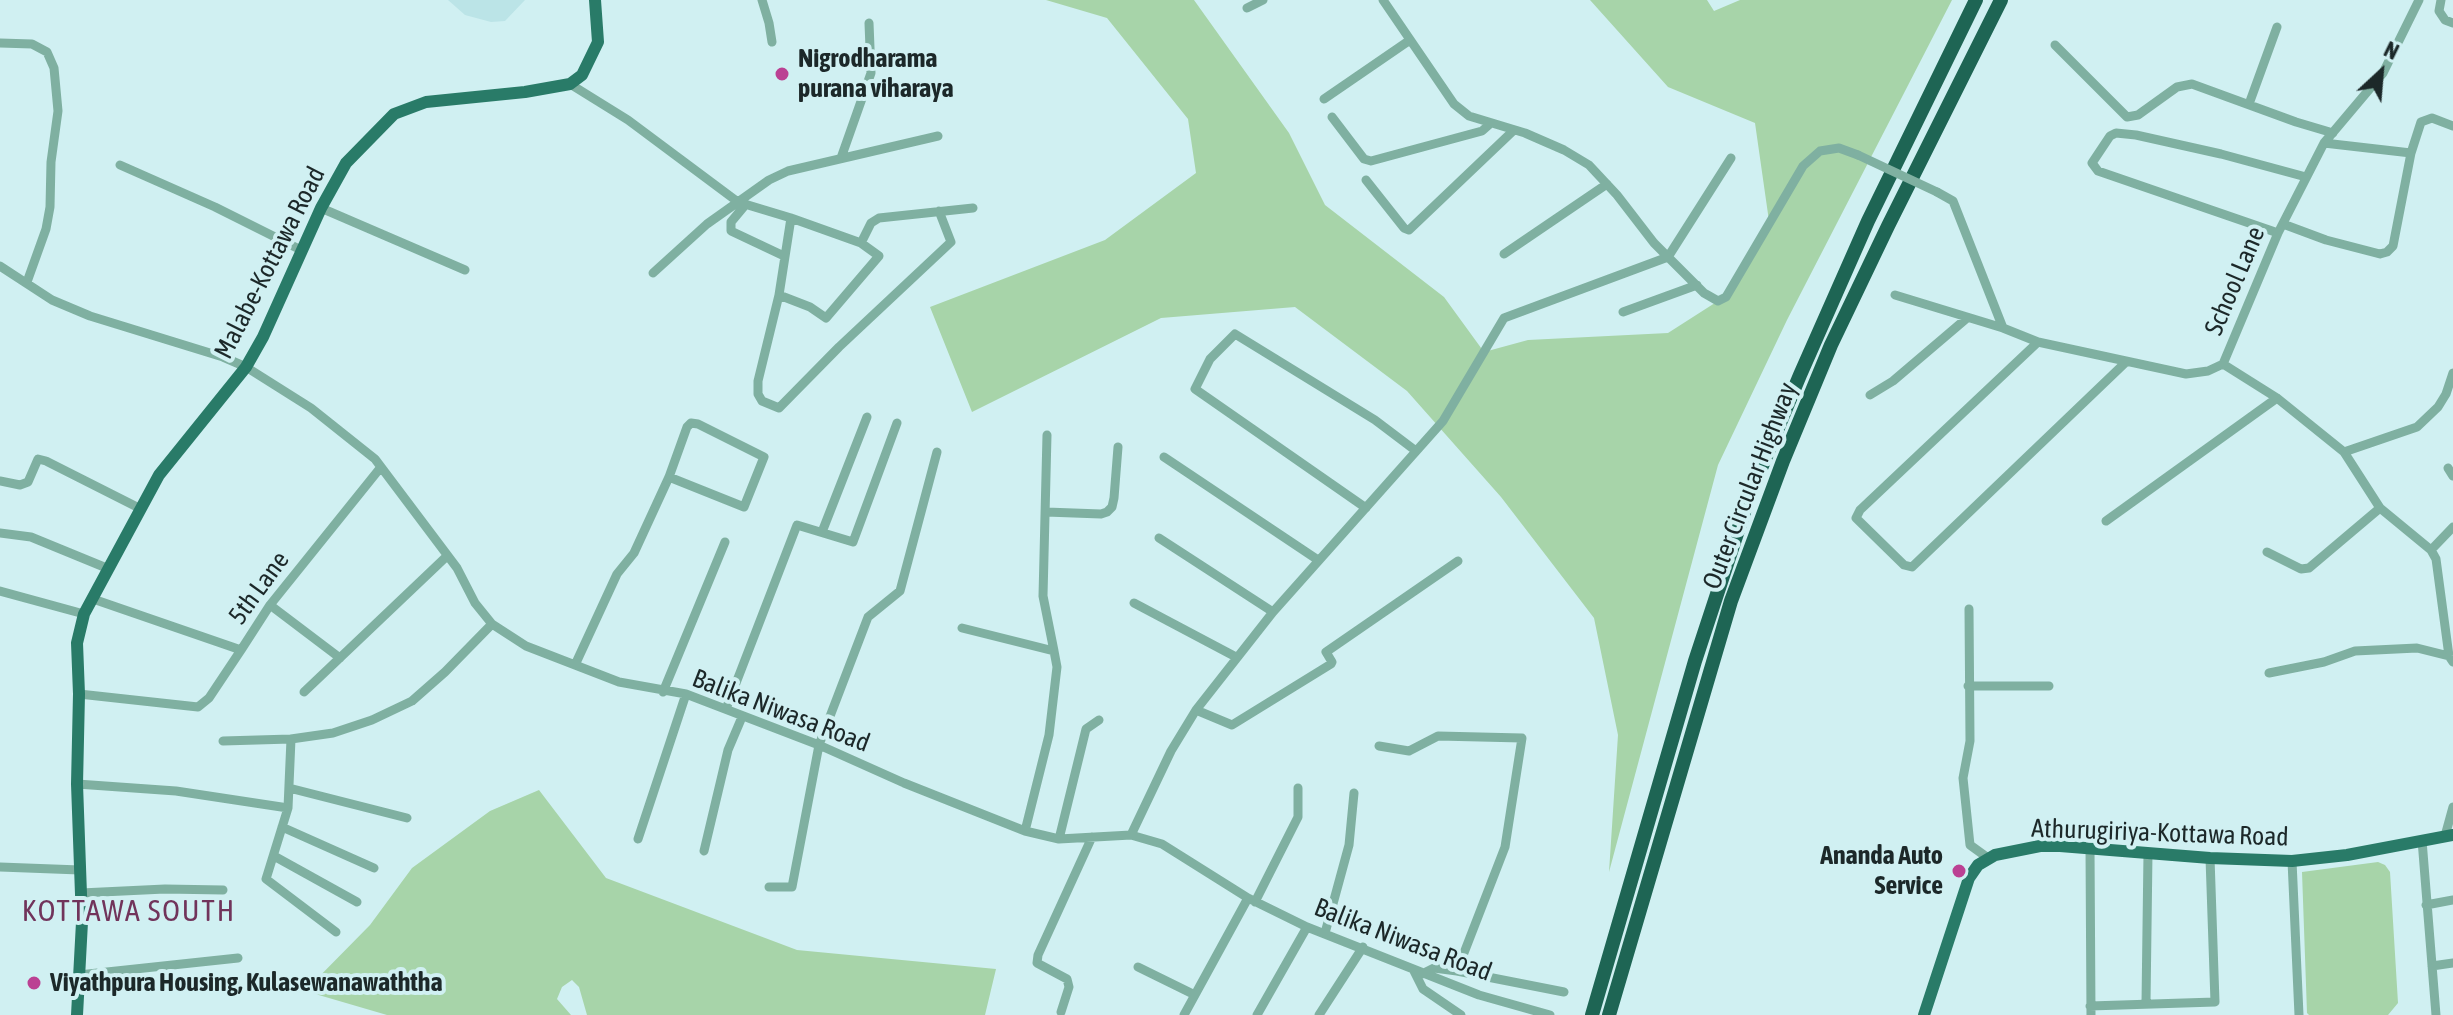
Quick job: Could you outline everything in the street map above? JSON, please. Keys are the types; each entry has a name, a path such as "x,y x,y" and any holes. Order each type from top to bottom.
{"highway":[{"name":"Outer Circular Highway","path":"1592,1015 1700,646 1749,497 1868,221 1976,0"},
{"name":"Outer Circular Highway","path":"1609,1015 1731,601 1783,461 1831,345 2001,0"}],"main road":[{"path":"570,84 582,75 598,42 595,0"},
{"name":"Malabe-Kottawa Road","path":"77,1015 82,922 77,784 77,643 84,614 159,475 246,367 263,337 321,208 346,163 394,114 426,102 570,84"},
{"name":"Athurugiriya-Kottawa Road","path":"1988,858 2040,846 2292,861 2347,855 2449,836"},
{"path":"1924,1015 1962,892 1978,865 1988,858"}],"street":[{"path":"762,0 772,42"},
{"path":"1247,8 1263,0"},
{"name":"School Lane","path":"2419,0 2383,73 2324,143 2281,229 2223,364 2277,398 2344,452 2380,508 2431,550"},
{"path":"2441,0 2439,11 2445,20 2453,23"},
{"path":"1387,1 1454,104 1469,116 1564,150 1589,165 1654,243 1704,293 1718,301 1726,297 1803,166 1820,151 1839,148 1953,201 2003,328"},
{"path":"841,158 871,73 869,23"},
{"path":"2249,104 2277,27"},
{"path":"1324,99 1410,40"},
{"path":"0,43 32,44 47,52 54,68 58,111 51,162 50,207 46,229 27,282"},
{"path":"2055,45 2127,117 2138,115 2177,87 2192,84 2333,133"},
{"path":"570,84 628,120 742,203 861,243 879,256 826,318 810,307 779,295"},
{"path":"1332,117 1364,159 1371,161 1482,131 1491,123"},
{"path":"2306,177 2221,154 2116,133 2110,136 2092,163 2098,171 2281,229 2380,254 2393,246 2411,153 2421,122 2432,118 2453,126"},
{"path":"1366,180 1404,228 1409,230 1514,130"},
{"path":"653,273 707,224 742,203 769,180 788,171 938,136"},
{"path":"2324,143 2411,153"},
{"path":"1131,835 1171,751 1196,710 1273,612 1443,421 1504,318 1668,257 1731,158"},
{"path":"120,165 301,250"},
{"path":"1504,254 1607,184"},
{"path":"742,203 731,222 731,231 784,256"},
{"path":"321,208 465,270"},
{"path":"861,243 871,223 879,218 973,208"},
{"path":"791,218 779,295 758,381 758,394 762,401 779,408 951,242 939,211"},
{"name":"Balika Niwasa Road","path":"0,266 52,300 90,316 246,367 311,408 375,459 457,568 475,603 492,624 526,646 619,682 686,694 819,745 1025,831 1059,839 1131,835 1162,844 1251,900 1307,927 1479,995 1550,1015"},
{"path":"1623,312 1697,285"},
{"path":"1895,295 2038,342 2126,362 2186,374 2208,371 2223,364"},
{"path":"1870,395 1893,381 1967,318"},
{"path":"1366,508 1195,389 1210,359 1235,334 1375,420 1416,451"},
{"path":"2038,342 1860,510 1856,518 1904,565 1912,567 2126,362"},
{"path":"2344,452 2417,427 2438,407 2453,373"},
{"path":"2106,521 2277,398"},
{"path":"822,532 867,417"},
{"path":"575,665 617,574 634,553 669,477 687,427 691,423 711,430 764,457 744,507 669,477"},
{"path":"726,709 797,525 853,541 897,423"},
{"path":"1025,831 1049,735 1057,667 1043,596 1047,435"},
{"path":"1046,512 1107,512 1114,498 1118,447"},
{"path":"769,887 792,887 819,745 868,617 900,591 937,452"},
{"path":"1164,457 1318,560"},
{"path":"0,481 20,485 28,482 38,459 141,509"},
{"name":"5th Lane","path":"93,599 241,650 270,605 381,467"},
{"path":"2267,552 2301,569 2309,568 2380,508"},
{"path":"2269,673 2324,662 2355,651 2417,648 2451,659 2436,559 2431,550 2453,527"},
{"path":"0,533 31,537 109,569"},
{"path":"1159,538 1273,612"},
{"path":"663,692 725,542"},
{"path":"304,692 447,556"},
{"path":"1196,710 1232,725 1331,664 1326,652 1458,561"},
{"path":"0,591 84,614"},
{"path":"1134,603 1236,657"},
{"path":"270,605 340,658"},
{"path":"1969,609 1970,741 1963,778 1970,845 1988,858"},
{"path":"223,741 291,739 333,733 372,720 412,701 492,624"},
{"path":"962,628 1054,651"},
{"path":"79,694 198,707 209,698 241,650"},
{"path":"1968,686 2049,686"},
{"path":"638,839 686,694"},
{"path":"704,851 728,750 742,717"},
{"path":"1059,839 1086,729 1099,720"},
{"path":"1379,746 1409,751 1438,736 1522,738 1505,847 1457,971"},
{"path":"291,739 288,808 266,879 336,932"},
{"path":"77,784 176,791 288,808"},
{"path":"289,788 407,818"},
{"path":"1184,1015 1298,817 1298,788"},
{"path":"1325,933 1349,845 1354,793"},
{"path":"2449,836 2453,807"},
{"path":"282,827 374,868"},
{"path":"1061,1012 1069,987 1067,979 1037,963 1038,955 1092,837"},
{"path":"2422,840 2436,1015"},
{"path":"2090,848 2090,1010 2146,1003 2215,1002 2210,858"},
{"path":"2146,1003 2148,853"},
{"path":"274,856 357,902"},
{"path":"2292,861 2299,1015"},
{"path":"0,867 80,870"},
{"path":"81,893 223,890"},
{"path":"2426,905 2453,900"},
{"path":"1257,1015 1307,927"},
{"path":"1319,1015 1363,947"},
{"path":"79,975 238,958"},
{"path":"2432,966 2453,963"},
{"path":"1138,967 1195,995"},
{"path":"1461,1015 1423,989 1418,971 1434,968 1457,971 1564,992"}],"shaded area":[{"path":"448,0 525,0 505,21 491,22 465,15"}],"green space":[{"path":"1046,0 1194,0 1289,133 1325,205 1444,297 1484,352 1528,340 1668,333 1718,301 1770,228 1755,123 1668,87 1590,0 1707,0 1714,11 1740,0 1952,0 1787,320 1718,465 1609,872 1618,735 1594,618 1501,497 1407,391 1295,307 1161,318 972,412 930,307 1105,240 1196,173 1188,119 1107,18"},
{"path":"539,790 606,878 797,950 996,969 985,1015 587,1015 579,987 572,980 562,987 557,999 571,1015 387,1015 305,991 370,925 412,868 490,811"},
{"path":"2378,862 2390,872 2398,1003 2388,1015 2309,1015 2302,872"}],"place":[{"name":"Nigrodharama purana viharaya","path":"782,74"},
{"name":"Ananda Auto Service","path":"1959,871"},
{"name":"Viyathpura Housing, Kulasewanawaththa","path":"34,983"}],"district":[{"name":"KOTTAWA SOUTH","path":"129,912"}]}
